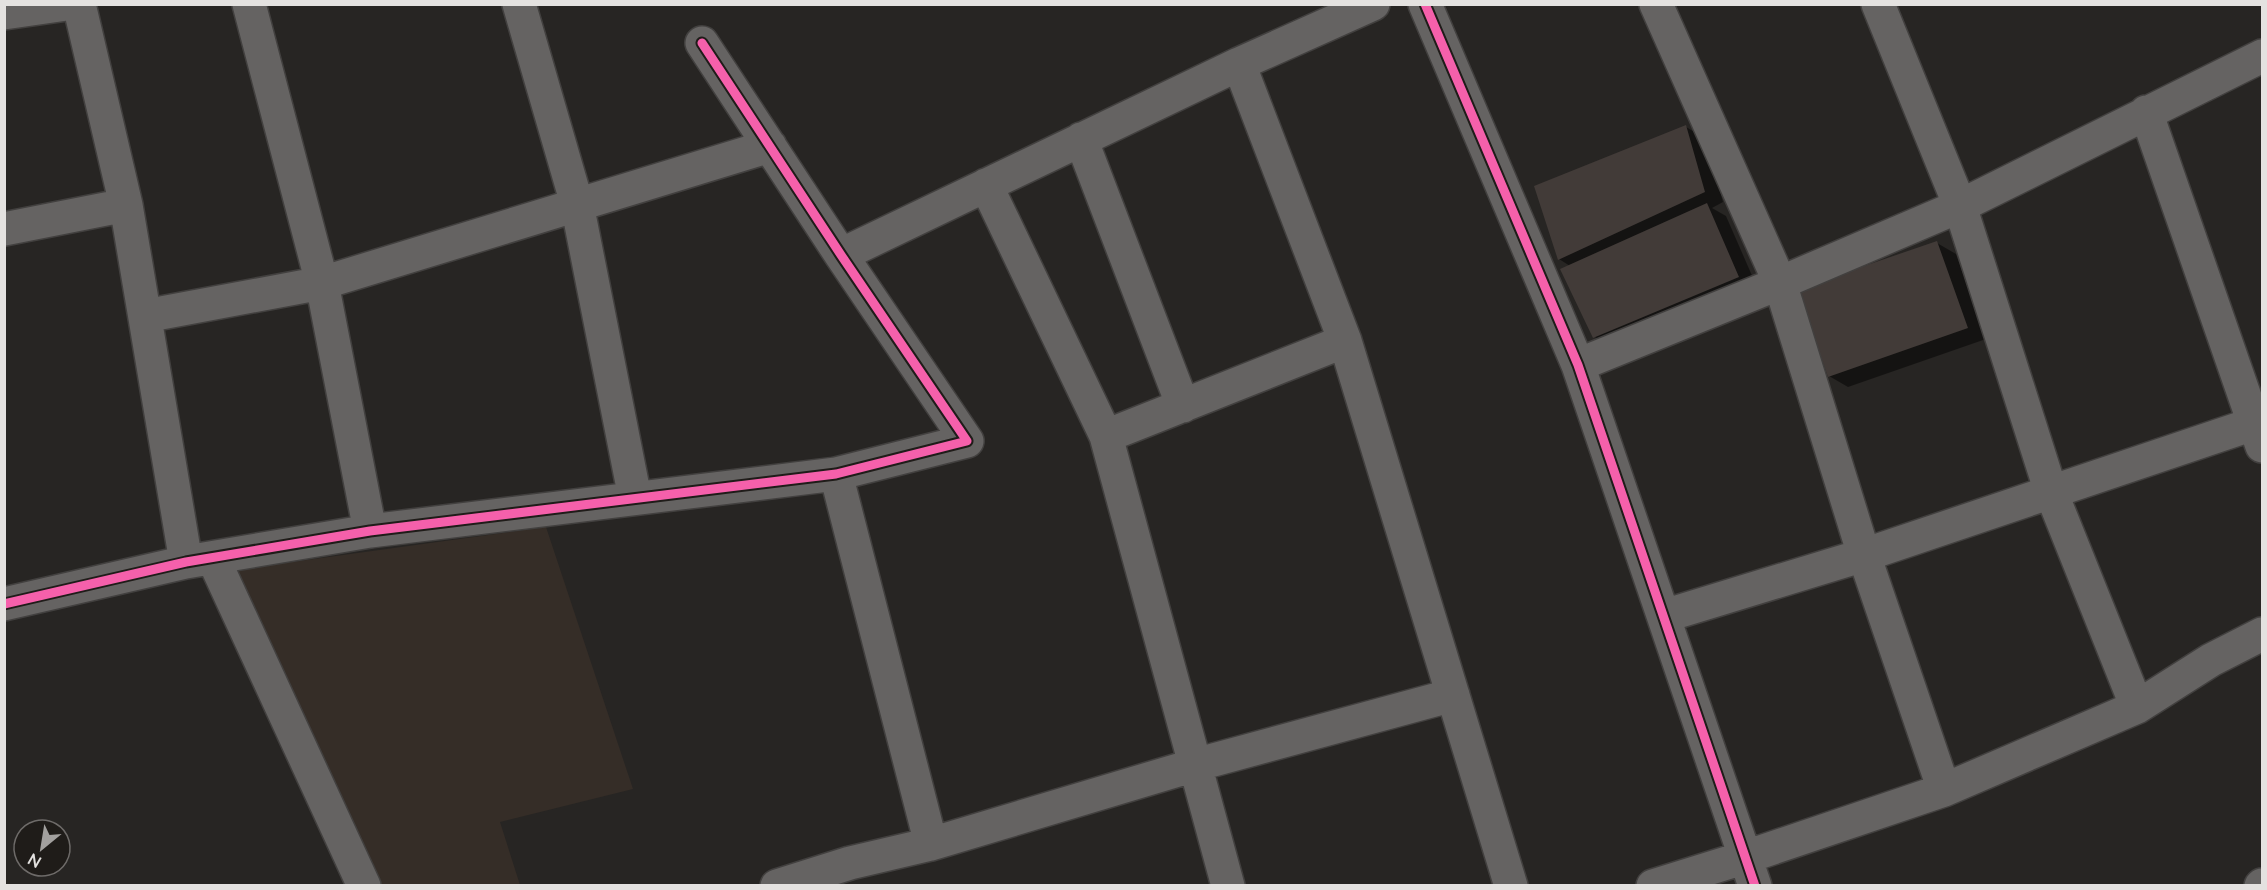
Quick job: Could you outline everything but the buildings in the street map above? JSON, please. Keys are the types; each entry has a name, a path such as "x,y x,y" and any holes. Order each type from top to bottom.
{"street":[{"path":"4,13 67,4"},
{"path":"79,4 126,205 145,316 200,560 364,885"},
{"path":"249,4 322,283 370,531"},
{"path":"519,4 577,204 635,498"},
{"path":"841,255 1239,64 1373,4"},
{"path":"1425,4 1578,365 1751,871"},
{"path":"1656,4 1780,283 1864,555 1944,790"},
{"path":"1878,4 1960,206 2051,492 2137,707"},
{"path":"4,604 200,560 370,531 836,474 967,441 702,43"},
{"path":"1578,365 1780,283 1960,206 2262,56"},
{"path":"1239,64 1345,341 1511,885"},
{"path":"1664,616 1864,555 2051,492 2260,430 2146,112"},
{"path":"1081,139 1183,406"},
{"path":"145,316 322,283 770,146"},
{"path":"986,185 1106,436 1228,885"},
{"path":"4,229 126,205"},
{"path":"1106,436 1345,341"},
{"path":"836,474 931,844"},
{"path":"1653,885 1751,871 2137,707 2211,660 2262,634"},
{"path":"777,885 853,874 931,844 1195,765 1454,695"}],"shaded area":[{"path":"546,527 633,789 500,822 520,885 379,885 234,570"}],"cycle path":[{"path":"1425,4 1578,365 1755,886"},
{"path":"4,604 186,562 370,531 836,474 967,441 702,43"}]}
